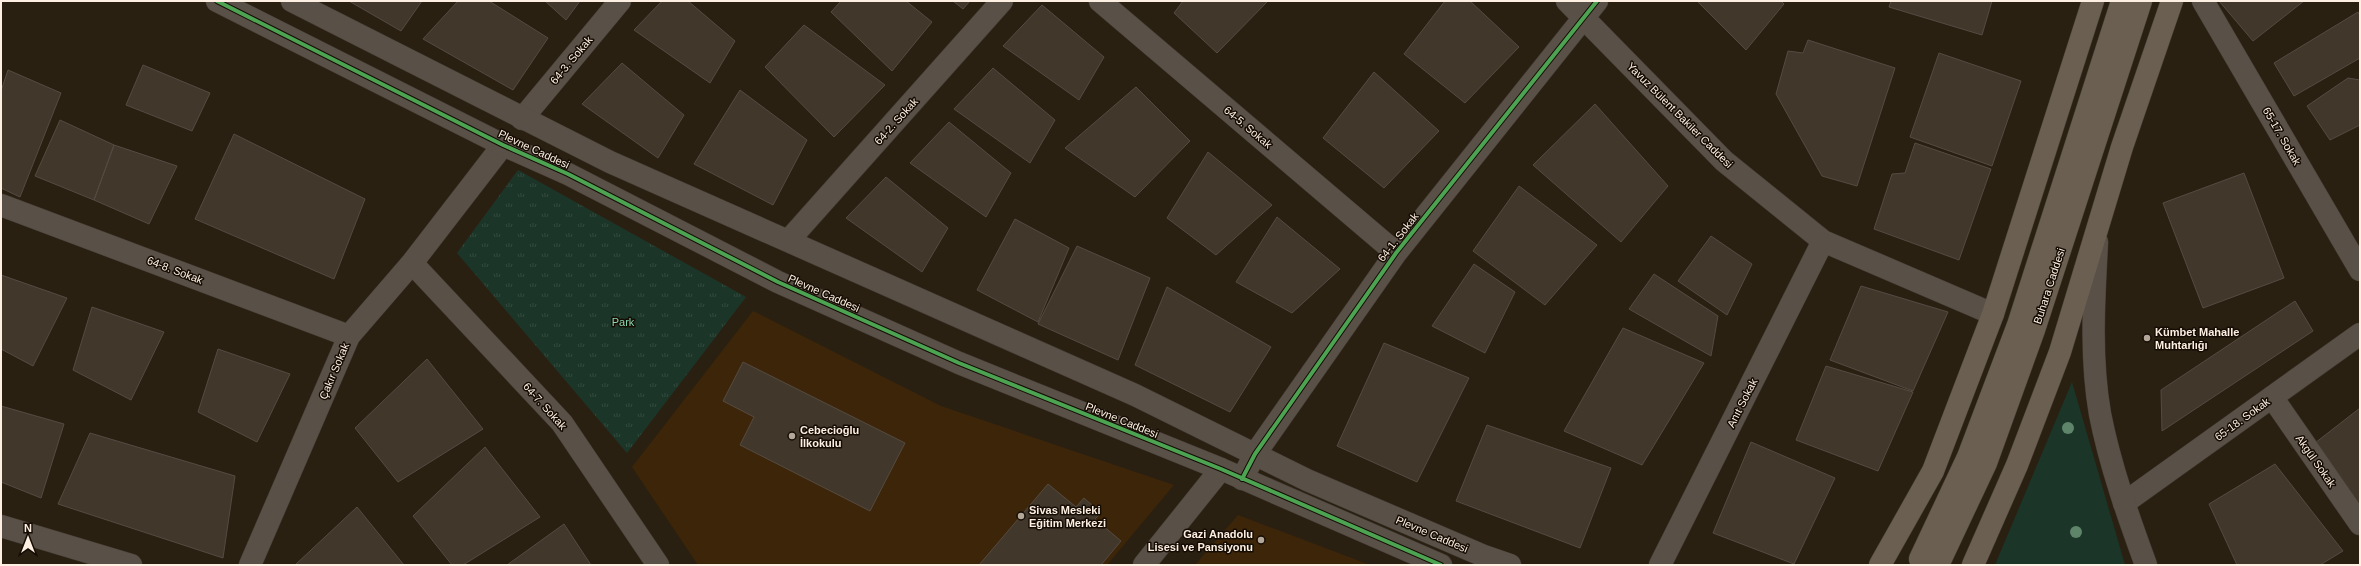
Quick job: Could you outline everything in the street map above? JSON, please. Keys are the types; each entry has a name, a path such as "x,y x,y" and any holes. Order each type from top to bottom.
{"main road":[{"path":"1880,565 1933,471 1993,314 2093,1"},
{"name":"Buhara Caddesi","path":"1929,562 2018,325 2122,1"},
{"name":"Buhara Caddesi","path":"1929,562 1986,463 2034,330 2141,1"},
{"path":"1973,565 2017,465 2060,352 2122,147 2172,1"}],"street":[{"name":"Plevne Caddesi","path":"217,1 503,145 568,174 778,282 959,363 1220,469 1441,565"},
{"name":"Plevne Caddesi","path":"292,1 522,119 610,162 1136,395 1314,484 1484,556 1510,565"},
{"name":"64-3. Sokak","path":"522,119 620,1"},
{"name":"64-2. Sokak","path":"789,240 1002,1"},
{"name":"64-5. Sokak","path":"1100,1 1396,253"},
{"name":"Yavuz Bülent Bakiler Caddesi","path":"1567,1 1724,161 1823,241 1993,314"},
{"name":"64-1. Sokak","path":"1242,479 1255,454 1396,253 1597,1"},
{"name":"65-17. Sokak","path":"2203,1 2360,270"},
{"name":"Çakır Sokak","path":"250,565 349,336 412,262 503,145"},
{"name":"64-8. Sokak","path":"1,205 349,336"},
{"path":"2098,223 2093,333 2100,414 2124,503 2146,565"},
{"name":"Anıt Sokak","path":"1660,565 1823,241"},
{"name":"64-7. Sokak","path":"412,262 562,423 658,565"},
{"name":"65-18. Sokak","path":"2124,503 2360,334"},
{"name":"Akgül Sokak","path":"2272,397 2360,524"},
{"path":"1144,565 1220,469"},
{"path":"1,526 131,565"}],"shaded area":[{"name":"Cebecioğlu İlkokulu","path":"753,311 941,406 1174,485 1107,565 698,565 632,467"},
{"name":"Gazi Anadolu Lisesi ve Pansiyonu","path":"1238,515 1370,565 1195,565"}],"green space":[{"name":"Park","path":"518,170 746,297 627,453 457,253"},
{"path":"2072,382 2125,565 1995,565"}],"building":[{"path":"349,1 422,1 401,31"},
{"path":"458,1 489,1 548,38 513,90 423,39"},
{"path":"545,1 580,1 566,20"},
{"path":"662,1 688,1 735,41 710,83 634,30"},
{"path":"841,1 906,1 932,22 892,71 831,12"},
{"path":"953,1 970,1 963,9"},
{"path":"1183,1 1268,1 1217,53 1174,13"},
{"path":"1445,1 1470,1 1519,47 1465,103 1404,54"},
{"path":"1697,1 1781,1 1784,4 1746,50"},
{"path":"1891,1 1992,1 1982,35 1889,7"},
{"path":"2219,1 2304,1 2253,41"},
{"path":"1042,5 1104,57 1079,100 1003,46"},
{"path":"2358,12 2360,16 2360,58 2294,96 2274,63"},
{"path":"804,25 885,85 834,137 765,67"},
{"path":"1808,40 1895,68 1857,186 1822,176 1776,94 1788,51 1803,53"},
{"path":"1939,53 2021,81 1992,166 1910,137"},
{"path":"622,63 684,115 658,158 582,104"},
{"path":"143,65 210,93 192,131 126,105"},
{"path":"993,68 1055,120 1030,163 954,109"},
{"path":"8,70 61,93 20,197 1,188 1,91"},
{"path":"1374,72 1439,131 1384,188 1323,138"},
{"path":"2348,78 2360,80 2360,125 2330,140 2307,106"},
{"path":"1136,87 1190,141 1135,197 1065,148"},
{"path":"740,90 807,140 773,205 694,164"},
{"path":"1595,104 1668,186 1621,242 1533,165"},
{"path":"60,120 114,145 94,200 35,176"},
{"path":"949,122 1011,173 986,217 910,163"},
{"path":"234,134 365,199 334,279 195,219"},
{"path":"1915,143 1991,169 1959,260 1874,229 1892,174 1905,173"},
{"path":"114,145 177,166 149,224 94,200"},
{"path":"1208,152 1272,205 1216,255 1167,218"},
{"path":"2244,173 2284,278 2203,308 2163,203"},
{"path":"886,177 948,228 922,272 846,218"},
{"path":"1519,186 1597,245 1545,305 1473,251"},
{"path":"1277,217 1340,269 1292,313 1236,282"},
{"path":"1015,219 1069,248 1038,322 977,290"},
{"path":"1711,236 1752,264 1727,315 1678,281"},
{"path":"1077,246 1150,278 1118,360 1038,324"},
{"path":"1474,264 1515,292 1485,353 1432,326"},
{"path":"1654,274 1718,316 1711,356 1629,309"},
{"path":"1,275 67,298 33,366 1,349"},
{"path":"1861,286 1948,312 1913,391 1830,360"},
{"path":"1167,287 1271,347 1230,412 1135,365"},
{"path":"2295,301 2313,331 2162,431 2161,390"},
{"path":"92,307 164,332 131,400 73,370"},
{"path":"1623,328 1704,363 1642,465 1564,431"},
{"path":"1384,343 1469,378 1417,482 1337,446"},
{"path":"218,349 290,374 257,442 198,412"},
{"path":"427,359 483,429 398,482 355,428"},
{"name":"Cebecioğlu İlkokulu","path":"743,362 905,443 870,511 740,445 754,417 723,401"},
{"path":"1826,366 1913,392 1878,471 1796,440"},
{"path":"1,406 64,424 41,498 1,482"},
{"path":"2360,408 2360,502 2354,505 2315,443"},
{"path":"1487,425 1611,468 1580,548 1456,501"},
{"path":"90,433 235,476 223,558 58,504"},
{"path":"1751,442 1835,478 1794,564 1713,533"},
{"path":"485,447 540,517 463,565 452,565 413,516"},
{"path":"2275,464 2343,551 2320,565 2237,565 2209,504"},
{"name":"Sivas Mesleki Eğitim Merkezi","path":"1048,484 1076,507 1084,498 1101,513 1095,519 1121,541 1101,565 979,565"},
{"path":"357,507 404,565 295,565"},
{"path":"564,524 591,565 507,565"}],"cycle path":[{"path":"217,1 503,145 568,174 778,282 959,363 1221,469 1441,565"},
{"path":"1242,479 1255,454 1396,253 1597,1"}],"place":[{"name":"Kümbet Mahalle Muhtarlığı","path":"2147,338"},
{"name":"Cebecioğlu İlkokulu","path":"792,436"},
{"name":"Sivas Mesleki Eğitim Merkezi","path":"1021,516"},
{"name":"Gazi Anadolu Lisesi ve Pansiyonu","path":"1261,540"}]}
